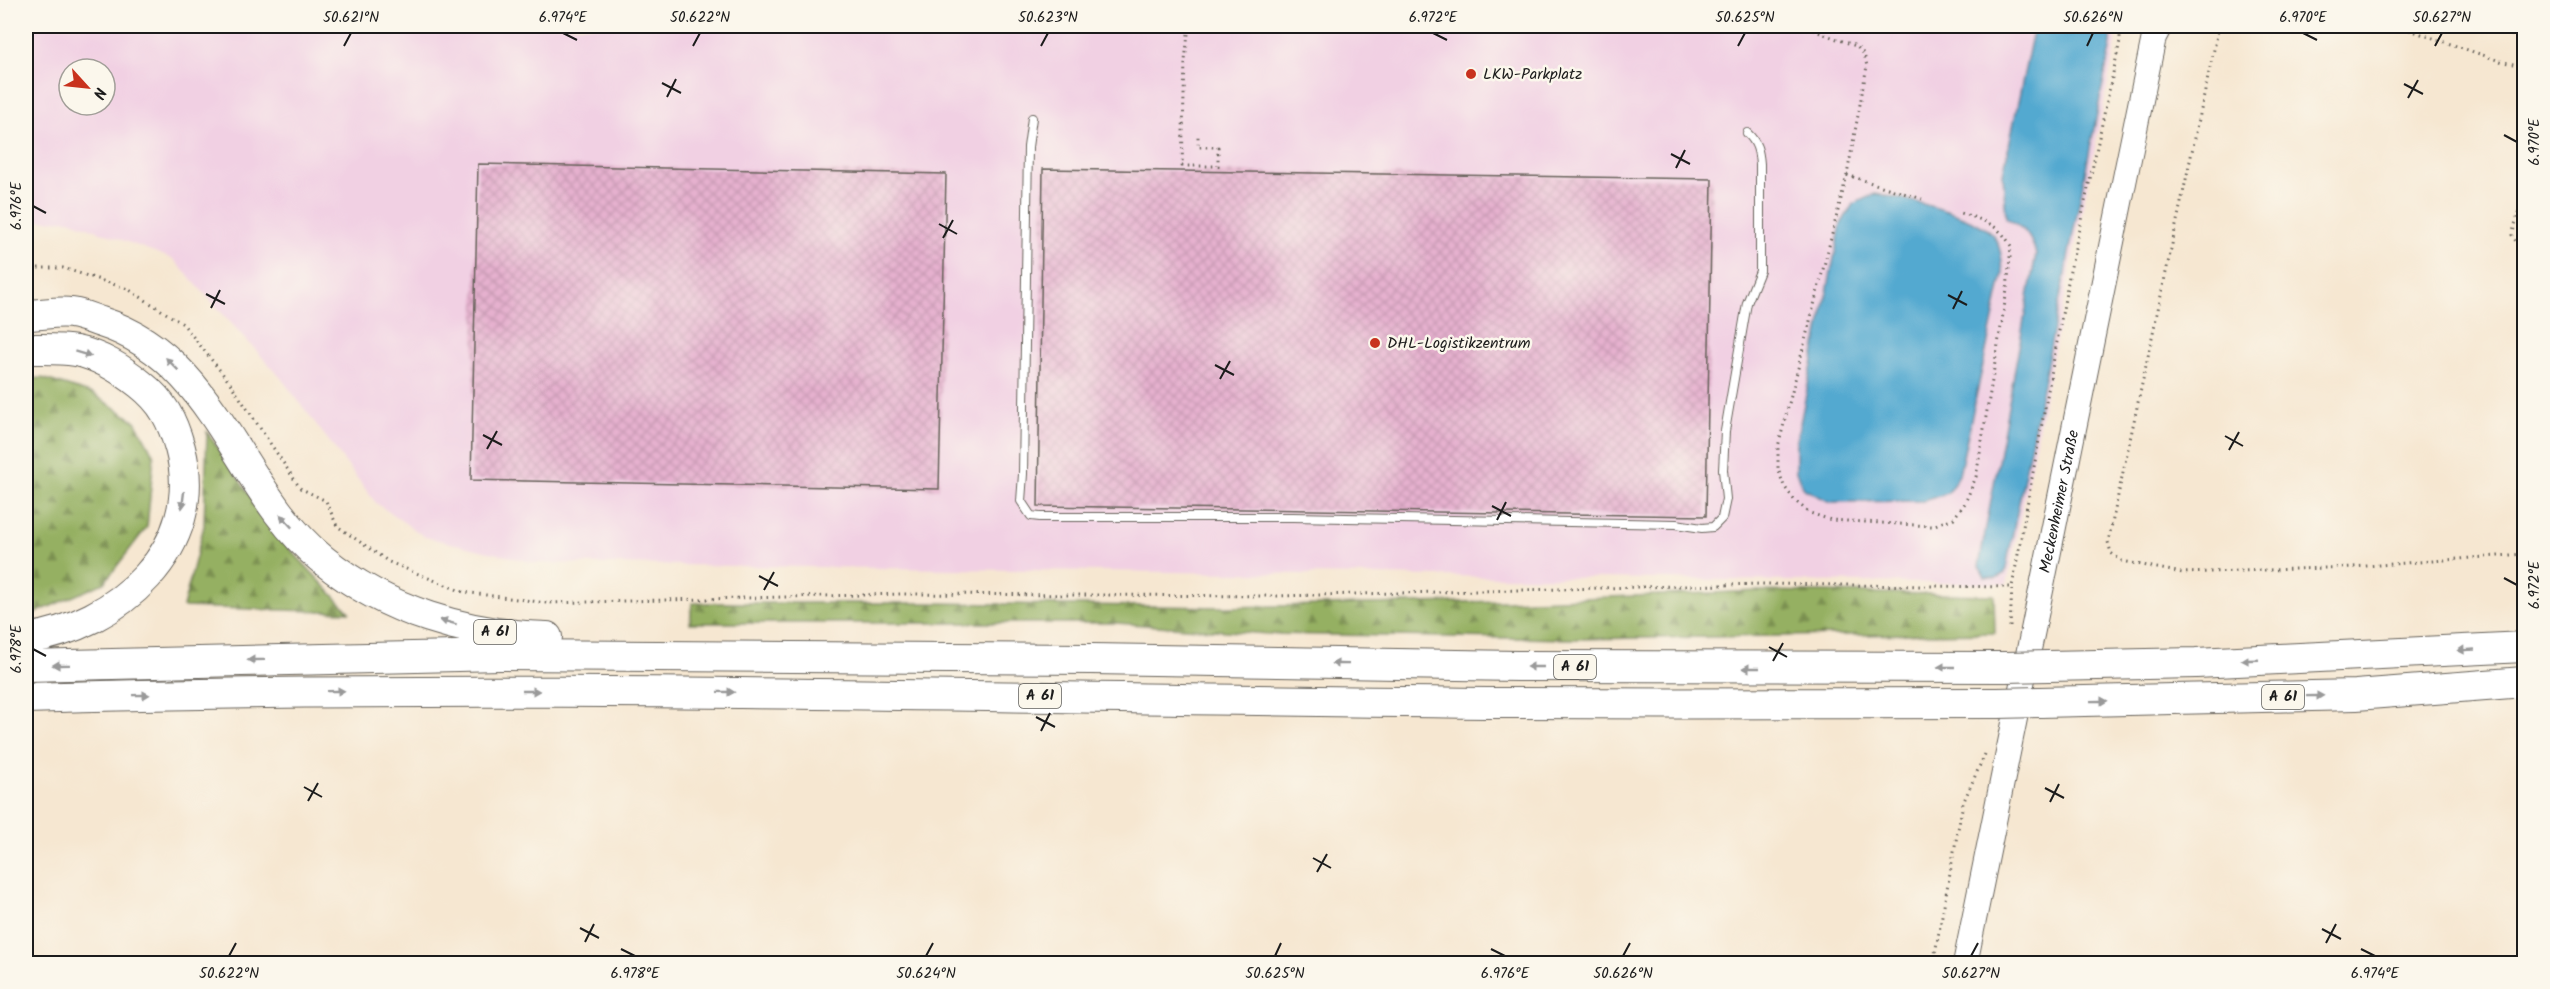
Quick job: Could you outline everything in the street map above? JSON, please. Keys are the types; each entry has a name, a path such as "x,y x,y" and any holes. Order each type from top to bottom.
{"highway":[{"name":"A 61","path":"26,315 71,313 122,328 164,356 198,390 278,513 322,560 367,591 415,614 471,628 524,636 1012,644 1092,659"},
{"path":"26,349 76,351 116,365 150,392 173,422 183,462 184,502 168,548 137,588 99,615 46,636 26,639"},
{"name":"A 61","path":"26,666 500,655 1092,659 1529,667 2005,667 2218,662 2524,647"},
{"name":"A 61","path":"26,698 338,691 609,691 1513,703 1998,703 2356,695 2524,682"}],"main road":[{"name":"Meckenheimer Straße","path":"1965,963 2156,29"}],"lane":[{"path":"1032,118 1028,147 1023,474 1020,489 1024,509 1031,516 1040,517 1351,518 1676,524 1702,528 1713,527 1722,518 1726,499 1723,470 1725,431 1747,303 1760,271 1760,164 1758,148 1754,139 1747,133"}],"path":[{"path":"1802,26 1856,46 1864,54 1867,66 1846,175 1778,447 1778,470 1784,486 1795,501 1810,513 1831,520 1932,526 1954,518 1969,494 1976,477 1990,403 2011,246 2003,232 1987,221 1958,212"},
{"path":"2010,628 2012,587 2070,272 2120,41 2120,26"},
{"path":"2219,26 2108,542 2111,553 2122,561 2182,573 2353,567 2524,554"},
{"path":"2398,26 2503,62 2522,65 2524,53"},
{"path":"2489,26 2524,40"},
{"path":"1188,34 1182,166 1218,166 1218,147 1198,147 1198,134"},
{"path":"1846,175 1922,199"},
{"path":"2524,194 2512,235 2517,243 2524,246"},
{"path":"26,267 63,268 128,289 183,324 230,383 300,488 326,501 337,526 389,562 463,592 547,603 902,594 1277,596 1762,584 2012,587"},
{"path":"1933,963 1963,803 1989,744"},
{"path":"2522,963 2524,955"}],"shaded area":[{"path":"26,26 2116,26 2116,43 2007,584 535,563 425,537 376,503 281,378 173,259 69,220 26,221"}],"green space":[{"path":"42,378 93,394 135,421 154,456 147,527 104,583 26,617 26,379"},
{"path":"207,432 275,533 349,612 183,607 204,526"},
{"path":"1760,591 1994,595 1995,633 1574,639 1268,634 1116,623 690,623 692,603 1226,607 1506,601"}],"water":[{"path":"2034,26 2112,26 2111,44 2005,573 1996,578 1985,577 1979,566 2036,254 2026,232 2006,218 2003,174"},
{"path":"1875,194 1937,208 1983,227 1992,234 1997,243 2003,273 1959,475 1948,493 1924,501 1830,502 1804,489 1796,472 1796,443 1841,224 1853,204"}],"building":[{"path":"478,164 946,174 939,489 471,480"},
{"name":"DHL-Logistikzentrum","path":"1043,169 1712,179 1706,516 1038,506"}],"place":[{"name":"LKW-Parkplatz","path":"1471,74"},
{"name":"DHL-Logistikzentrum","path":"1375,343"}]}
